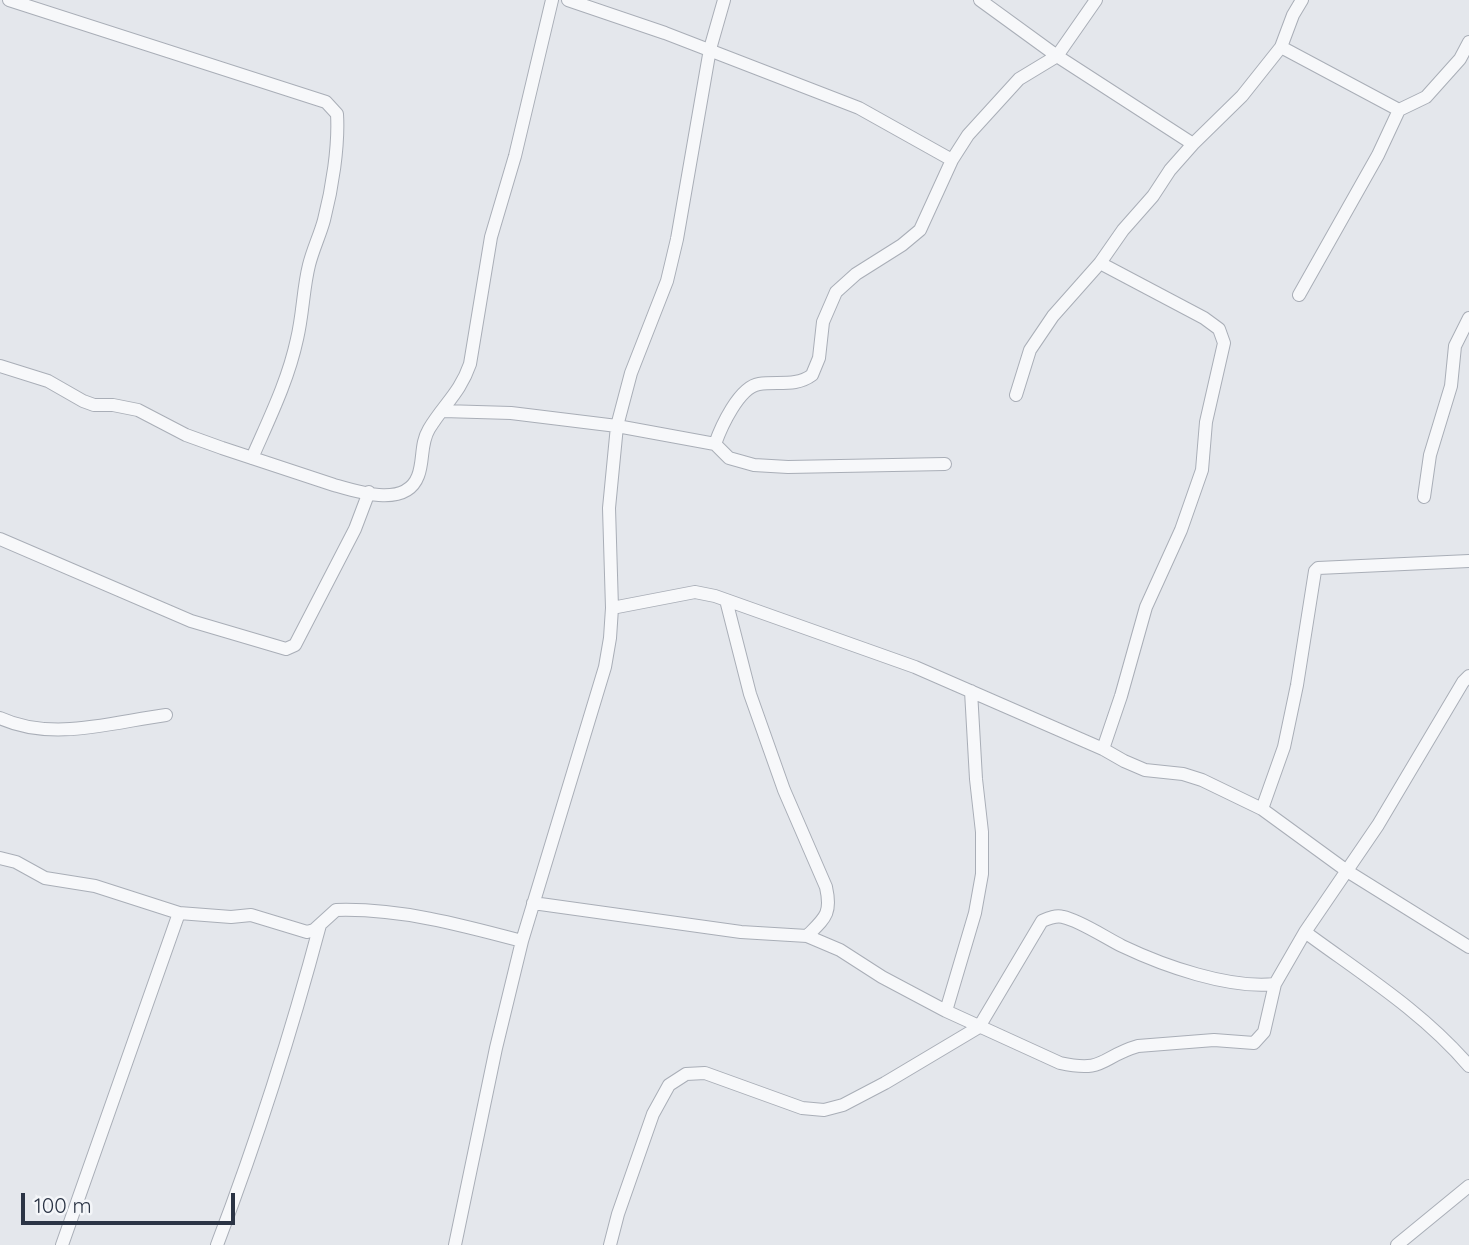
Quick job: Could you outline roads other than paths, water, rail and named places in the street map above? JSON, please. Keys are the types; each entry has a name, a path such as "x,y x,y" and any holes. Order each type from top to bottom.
{"street":[{"path":"9,0 326,102 337,114 338,130 331,192 308,268 297,341 287,376 252,458"},
{"path":"0,366 48,381 94,405 113,405 138,410 186,435 334,485 396,495 411,488 419,475 422,446 428,430 464,382 470,364 492,237 515,156 552,0"},
{"path":"568,0 585,3 710,49 859,108 952,160"},
{"path":"455,1245 496,1048 523,941 605,667 612,608 608,508 617,426 631,373 670,270 710,49 724,0"},
{"path":"980,0 1057,56 1193,144"},
{"path":"715,444 743,392 758,384 796,382 812,374 819,358 823,322 836,292 856,274 902,245 920,230 952,160 968,135 1019,79 1057,56 1096,0"},
{"path":"1016,395 1030,350 1053,316 1153,196 1170,170 1242,96 1281,47 1302,0"},
{"path":"1299,295 1378,155 1399,110 1426,97 1460,59 1469,42"},
{"path":"1281,47 1399,110"},
{"path":"1100,262 1205,318 1219,329 1224,342 1206,422 1202,470 1181,530 1146,607 1103,749"},
{"path":"1423,497 1430,455 1451,386 1455,346 1469,318"},
{"path":"443,411 511,413 617,426 715,444 729,458 754,465 788,467 945,464"},
{"path":"0,539 191,621 286,649 295,645 350,539 369,492"},
{"path":"1262,809 1284,747 1297,685 1315,570 1469,561"},
{"path":"612,608 695,592 726,600 915,667 1145,770 1183,774 1202,780 1262,809 1347,871 1469,947"},
{"path":"726,600 750,694 784,790 826,887 829,903 826,917 807,936"},
{"path":"533,903 741,932 807,936 840,950 882,976 979,1027 1060,1063 1080,1068 1094,1067 1126,1049 1138,1046 1214,1040 1254,1043 1264,1032 1275,984 1305,932 1378,825 1469,676"},
{"path":"946,1011 975,913 982,874 982,832 971,691"},
{"path":"0,718 11,723 54,729 106,726 166,715"},
{"path":"0,858 16,862 45,878 94,886 179,913 231,918 251,915 307,932 314,930 336,911 382,912 421,916 523,941"},
{"path":"62,1245 179,913"},
{"path":"610,1245 653,1114 670,1085 685,1074 705,1073 803,1108 824,1110 844,1105 979,1027 1042,921 1052,917 1064,917 1126,948 1177,967 1229,982 1275,984"},
{"path":"217,1245 259,1130 298,1008 320,925"},
{"path":"1305,932 1424,1019 1469,1066"},
{"path":"1397,1245 1469,1186"}]}
